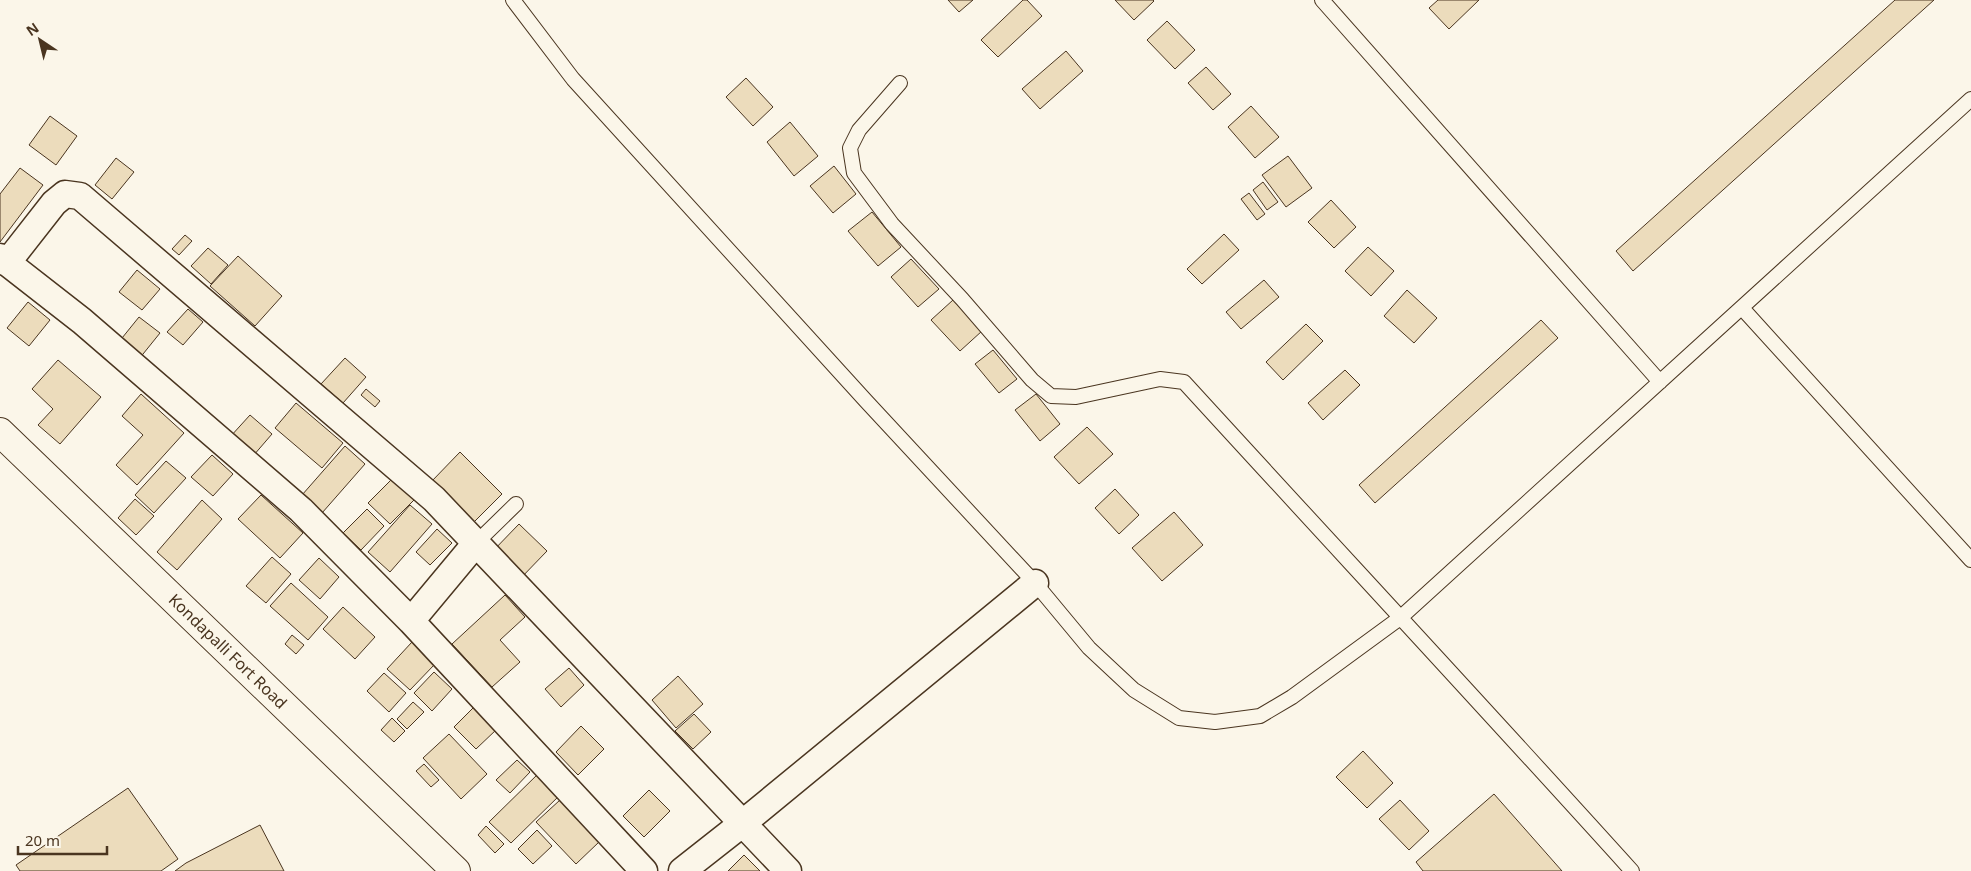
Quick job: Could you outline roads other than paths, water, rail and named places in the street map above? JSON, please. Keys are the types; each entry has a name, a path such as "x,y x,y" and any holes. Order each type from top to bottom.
{"main road":[{"name":"Kondapalli Fort Road","path":"0,432 456,871"}],"street":[{"path":"644,871 411,621 300,510 82,321 3,260 54,203 65,194 80,196 434,499 788,871"},
{"path":"411,621 476,543"},
{"path":"682,871 1035,583"}],"lane":[{"path":"513,0 580,86 866,402 1035,583 1089,648 1134,690 1179,718 1215,722 1260,716 1292,696 1400,618 1971,99"},
{"path":"1322,0 1660,382"},
{"path":"900,84 859,130 850,148 854,173 892,224 962,299 1032,380 1051,396 1076,397 1160,379 1184,382 1400,618 1455,675 1632,871"},
{"path":"1742,308 1971,560"},
{"path":"476,543 516,504"}]}
